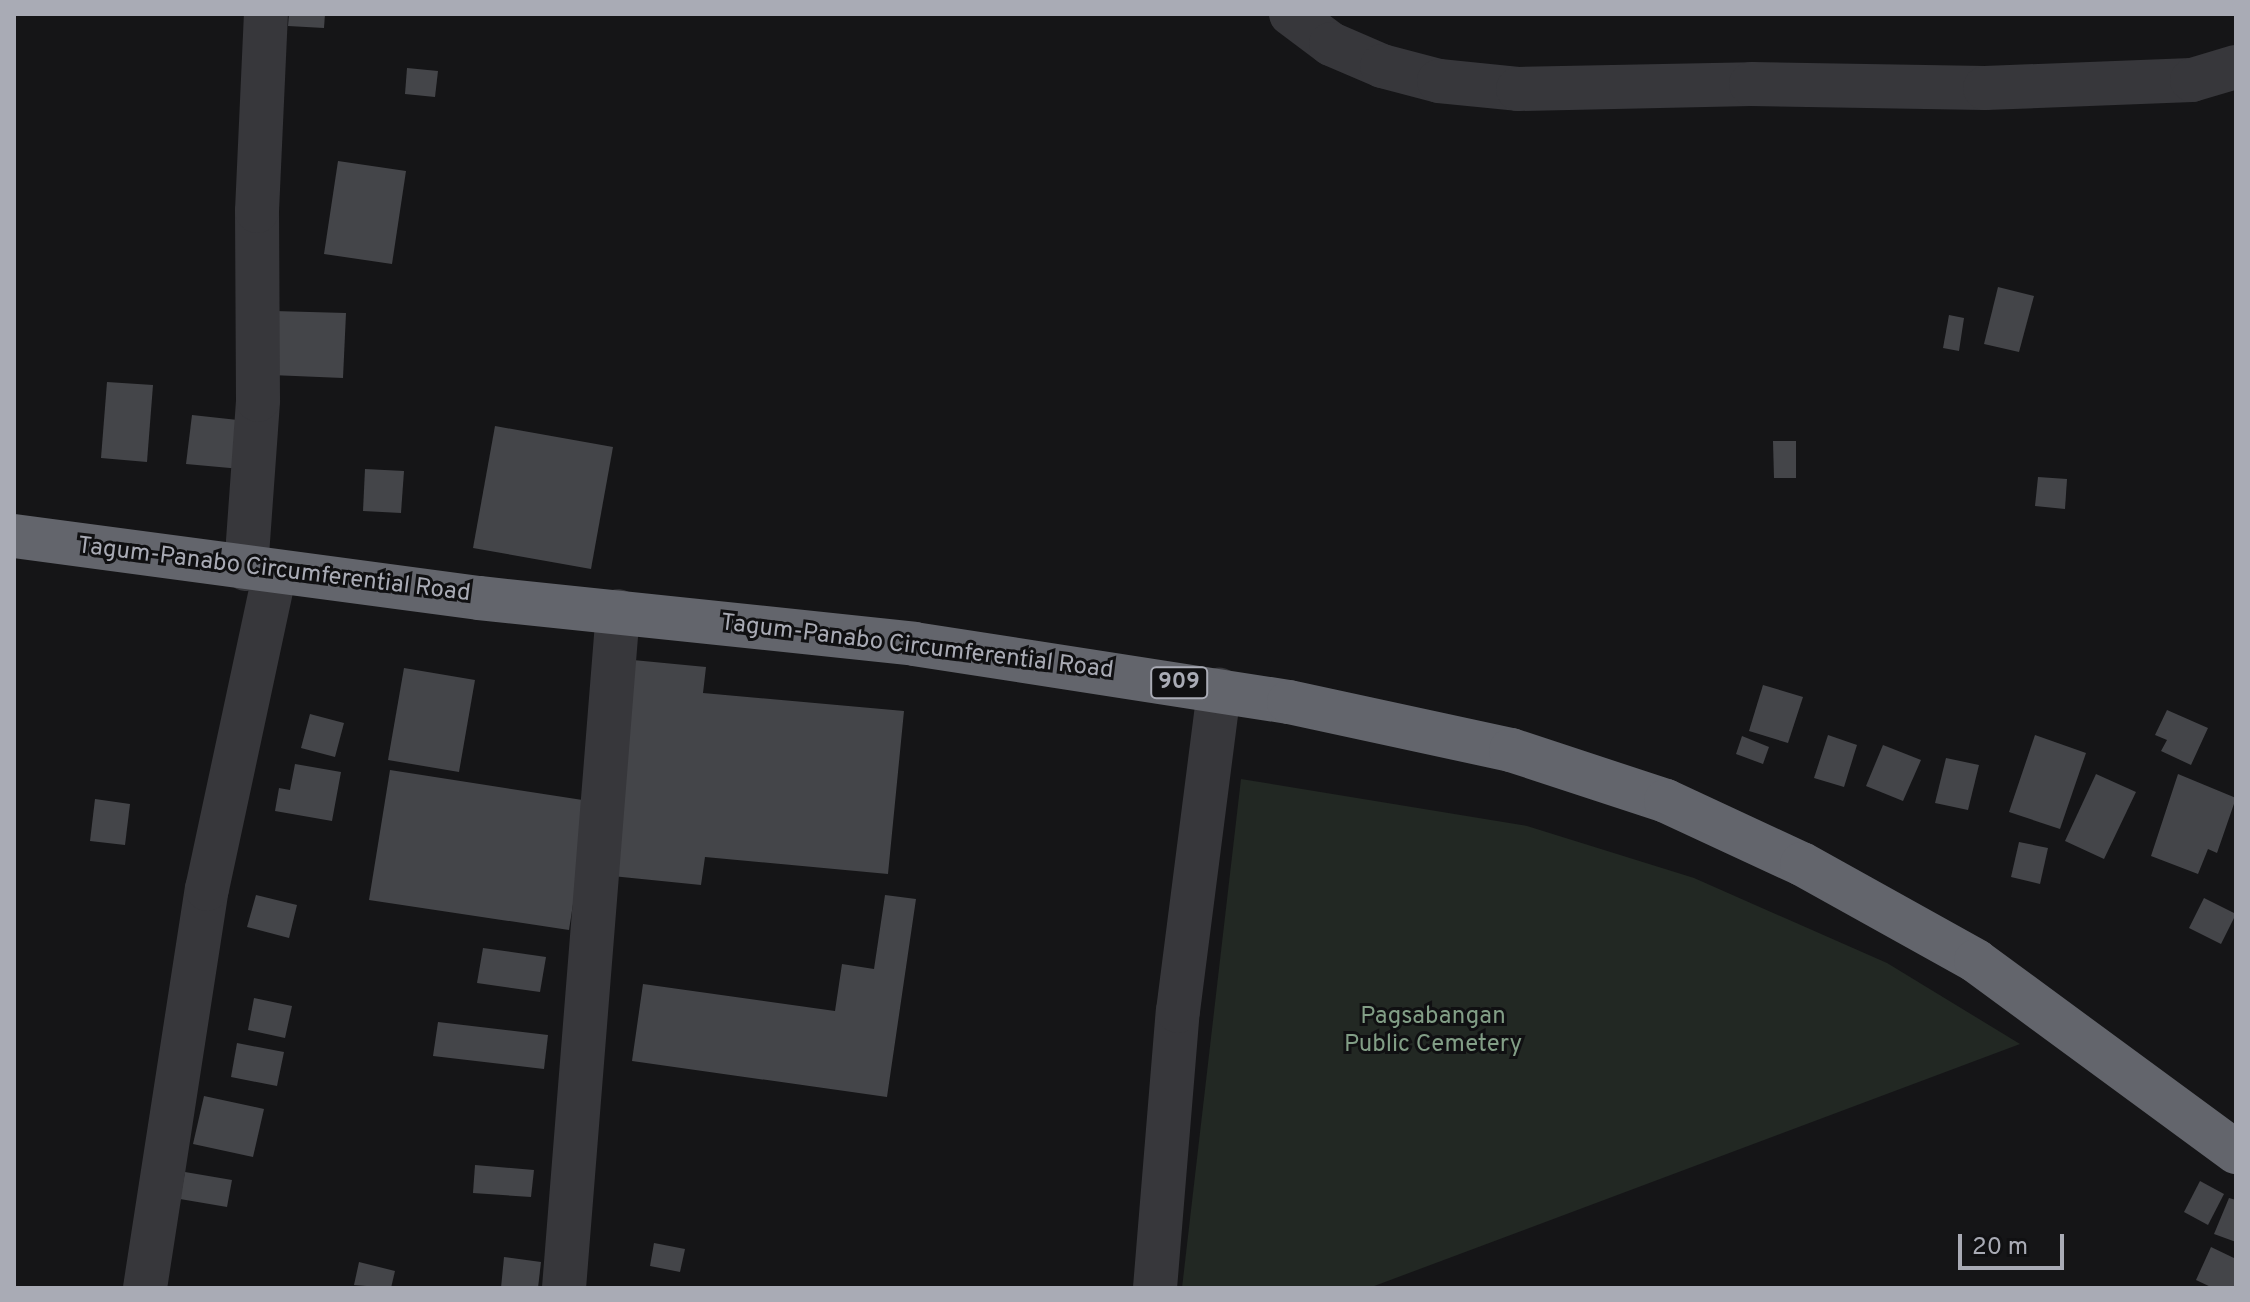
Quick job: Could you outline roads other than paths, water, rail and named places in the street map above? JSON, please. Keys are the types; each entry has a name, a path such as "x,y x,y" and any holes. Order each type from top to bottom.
{"highway":[{"name":"Tagum-Panabo Circumferential Road","path":"14,536 260,571 914,644 1219,690 1511,750 1666,801 1802,864 1976,961 2236,1152"}],"street":[{"path":"145,1288 260,571 257,211 266,14"},
{"path":"1291,14 1331,44 1382,66 1439,81 1518,89 1751,84 1985,88 2192,80 2236,67"},
{"path":"564,1288 618,611"},
{"path":"1155,1288 1178,1011 1219,690"}],"park label":[{"name":"Pagsabangan Public Cemetery","path":"1433,1032"}]}
